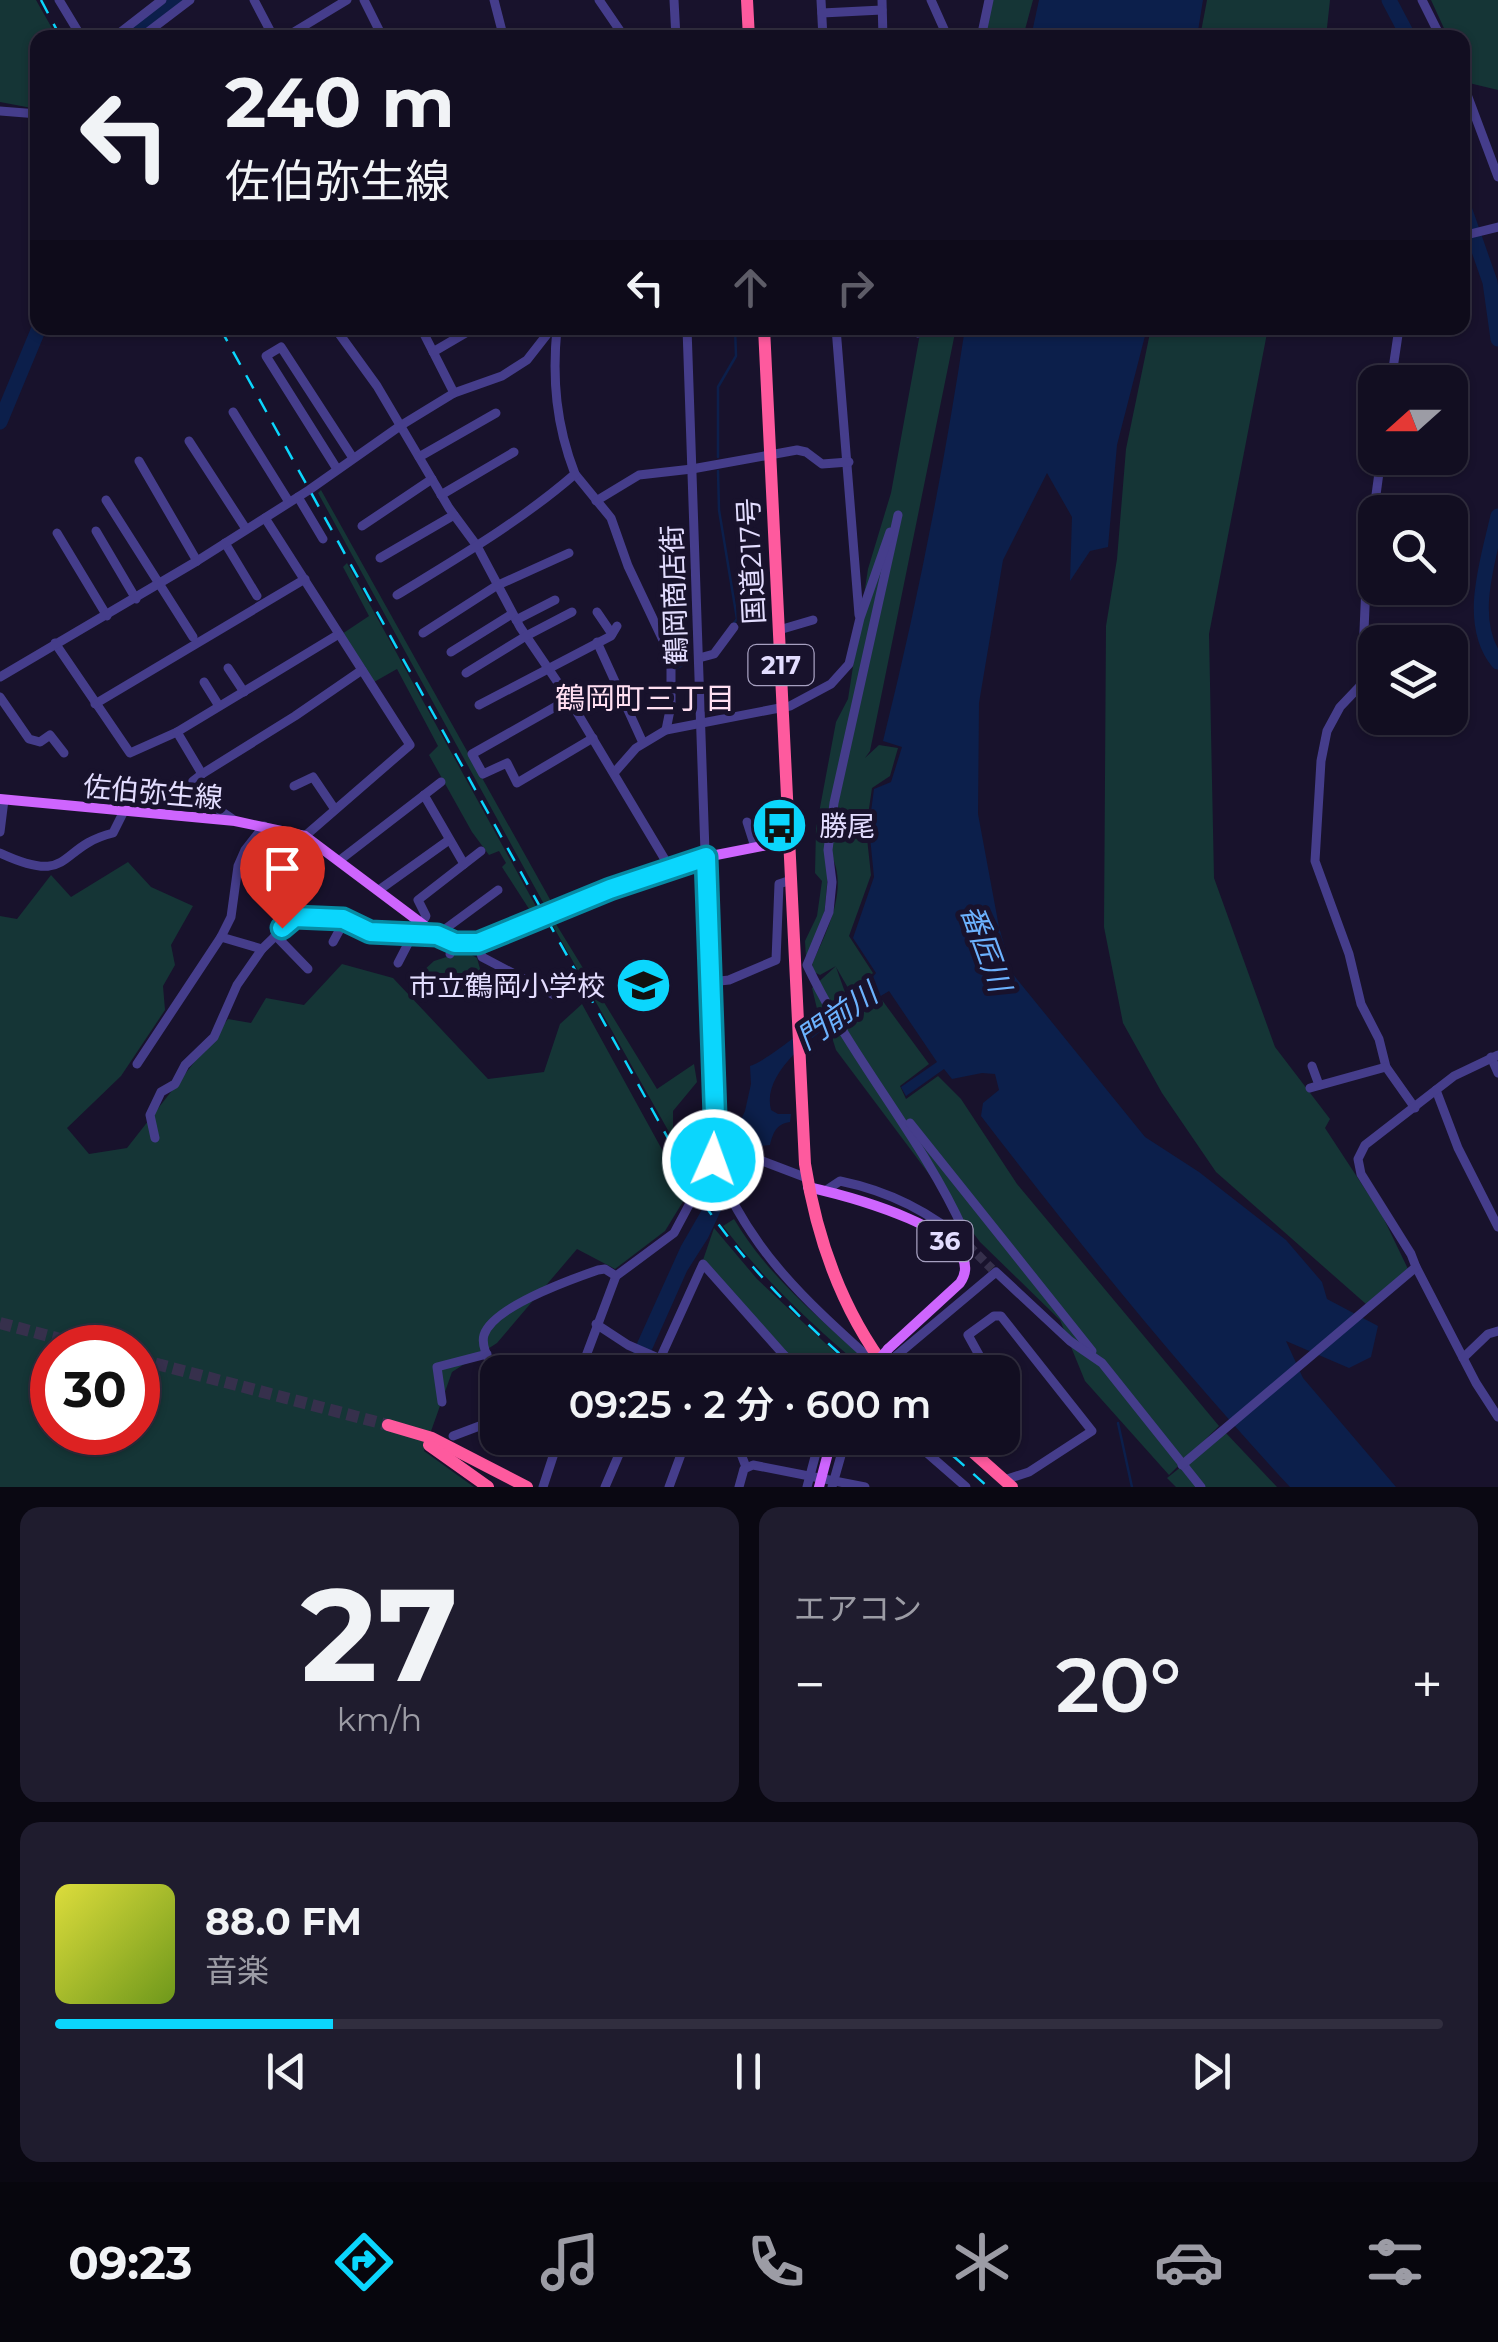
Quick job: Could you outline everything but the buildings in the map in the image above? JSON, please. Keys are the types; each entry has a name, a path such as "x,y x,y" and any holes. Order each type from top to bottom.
{"highway":[{"path":"747,0 749,30"},
{"name":"国道217号","path":"764,335 804,1150 828,1264 848,1309 877,1355"},
{"path":"388,1425 432,1438 527,1487"},
{"path":"422,1437 488,1487"},
{"path":"976,1455 1008,1483"}],"main road":[{"name":"佐伯弥生線","path":"2,799 235,821 305,836 453,949 478,943 670,868 788,841"},
{"name":"36","path":"808,1182 825,1191 879,1205 923,1225 951,1246 964,1262 960,1284 883,1355"},
{"path":"819,1487 827,1455"}],"street":[{"path":"58,0 77,30"},
{"path":"124,30 162,0"},
{"path":"151,30 190,0"},
{"path":"254,0 270,30"},
{"path":"297,30 347,0"},
{"path":"364,0 378,30"},
{"path":"494,0 502,30"},
{"path":"600,0 620,30"},
{"path":"674,0 676,30"},
{"path":"821,0 823,30"},
{"path":"931,0 944,30"},
{"path":"982,30 988,0"},
{"path":"1422,0 1437,30"},
{"path":"822,13 882,5 883,30"},
{"path":"1470,103 1498,177"},
{"path":"0,111 30,113"},
{"path":"1470,234 1498,227"},
{"path":"340,335 377,386 441,495 478,546 514,617 569,699 670,868"},
{"path":"427,335 454,393"},
{"path":"433,352 462,335"},
{"path":"0,676 198,561 454,393 502,376 527,360 549,335"},
{"path":"555,335 553,368 561,437 576,474 610,518 628,566 672,657 666,730"},
{"name":"鶴岡商店街","path":"688,335 719,1144 714,1164"},
{"path":"837,335 860,618"},
{"path":"1394,365 1398,335"},
{"path":"337,469 266,356 281,347 353,458"},
{"path":"233,412 323,539"},
{"path":"419,457 496,412"},
{"path":"189,442 246,529"},
{"path":"596,501 638,474 692,469 797,450 822,464 849,462"},
{"path":"441,495 514,452"},
{"path":"138,461 198,561"},
{"path":"398,595 478,546 576,474"},
{"path":"1379,475 1367,560 1362,678 1327,731 1316,860 1386,1067 1415,1108"},
{"path":"362,526 432,479"},
{"path":"106,500 192,637"},
{"path":"380,558 454,514"},
{"path":"614,774 642,743 666,730 783,707 831,684 849,664 881,552 898,514 834,802 828,850 832,882 829,912 807,965 840,1028 942,1184 964,1231 965,1242 933,1217 891,1196 840,1182 825,1191"},
{"path":"266,518 410,746 305,836"},
{"path":"96,531 136,598"},
{"path":"57,533 107,616"},
{"path":"224,544 256,596"},
{"path":"423,633 496,586 569,553"},
{"path":"95,704 304,579"},
{"path":"451,652 514,617 555,600"},
{"path":"466,673 572,612"},
{"path":"479,704 614,630 597,612"},
{"path":"779,630 813,620"},
{"path":"698,658 714,654 734,627"},
{"path":"55,643 130,752 177,732 339,634"},
{"path":"597,642 642,743"},
{"path":"228,668 244,692"},
{"path":"235,821 206,802 192,781 362,670"},
{"path":"204,682 219,706"},
{"path":"0,697 29,739 40,742 50,735 64,753"},
{"path":"569,699 472,754 483,774 507,764 517,783 593,738"},
{"path":"177,732 202,774"},
{"path":"294,786 313,777 334,808"},
{"path":"340,860 441,782"},
{"path":"424,795 464,864"},
{"path":"0,832 2,799"},
{"path":"0,852 44,868 65,862 95,838 112,834 123,813"},
{"path":"747,822 755,848"},
{"path":"137,1064 221,937 231,917 238,866 264,826"},
{"path":"379,890 449,840"},
{"path":"422,923 426,916 418,900 480,851"},
{"path":"271,870 295,917"},
{"path":"711,982 729,980 776,960 779,884 791,880"},
{"path":"155,1138 150,1115 161,1092 175,1084 185,1065 214,1038 237,985 262,949 295,917 345,920 370,932 437,935 498,890"},
{"path":"333,942 345,920"},
{"path":"398,963 413,934"},
{"path":"275,935 308,969"},
{"path":"221,937 262,949"},
{"path":"478,943 482,957 558,996"},
{"path":"1498,1073 1494,1056 1454,1076 1365,1145 1358,1159 1361,1174 1412,1254 1463,1358 1498,1416"},
{"path":"1312,1066 1315,1086 1386,1067"},
{"path":"1436,1090 1458,1148 1498,1226"},
{"path":"892,1103 1092,1351"},
{"path":"719,1144 808,1182"},
{"path":"714,1164 728,1196 770,1262 822,1316 868,1355"},
{"path":"586,1355 616,1276 674,1233 714,1164"},
{"path":"661,1355 703,1264 783,1354"},
{"path":"1182,1465 1416,1266"},
{"path":"442,1402 438,1367 487,1354 483,1336 502,1313 549,1287 598,1270 605,1269 616,1276"},
{"path":"902,1355 994,1270 1070,1341 1102,1364 1200,1487"},
{"path":"822,1316 835,1317 848,1309"},
{"path":"979,1355 968,1336 994,1316 1002,1316 1092,1431 1008,1483"},
{"path":"596,1324 628,1345 653,1355"},
{"path":"1463,1358 1488,1334 1498,1331"},
{"path":"453,1436 480,1426"},
{"path":"543,1487 553,1455"},
{"path":"605,1487 619,1455"},
{"path":"668,1487 680,1455"},
{"path":"741,1455 746,1467"},
{"path":"807,1487 815,1455"},
{"path":"833,1484 841,1455"},
{"path":"929,1455 966,1487"},
{"path":"746,1467 753,1465 833,1484 866,1487"},
{"path":"739,1487 746,1467"}],"green space":[{"path":"0,0 36,0 53,30 30,30 30,108 0,102"},
{"path":"990,0 1033,0 1025,30 983,30"},
{"path":"1207,0 1330,0 1327,30 1201,30"},
{"path":"1431,0 1498,0 1498,90 1470,83 1470,30 1445,30"},
{"path":"920,335 955,335 870,751 865,758 879,745 898,748 890,776 872,788 866,829 871,875 849,936 873,973 851,993 836,967 847,998 819,1017 812,988 836,966 820,975 814,972 812,964 834,909 838,880 830,853 824,917 806,958 805,941 817,916 822,881 815,873 816,829 836,722 848,699 868,569 891,493"},
{"path":"1150,335 1267,335 1209,634 1214,878 1275,1047 1330,1119 1325,1128 1382,1215 1408,1269 1366,1304 1216,1172 1162,1093 1123,1023 1104,927 1106,626 1117,559 1126,449"},
{"path":"321,490 552,903 545,906 318,493"},
{"path":"347,563 538,910 531,912 502,867 506,863 499,851 489,855 472,832 429,755 438,746 397,669 374,682 342,634 369,616 343,567"},
{"path":"128,862 151,887 193,906 171,945 175,965 163,986 165,1010 121,1076 67,1128 89,1154 127,1148 228,1019 251,1023 266,998 304,1005 342,964 393,978 488,1079 544,1072 560,1024 582,1004 687,1195 665,1231 615,1269 577,1249 497,1343 452,1372 424,1451 474,1487 0,1487 0,916 17,919 51,875 71,897"},
{"path":"556,924 657,1089 694,1064 697,1082 673,1111 673,1135 684,1141 687,1164 553,926"},
{"path":"465,951 477,958 484,983 465,997 445,977 426,978 423,971 434,961"},
{"path":"870,1000 882,1000 929,1064 900,1086 906,1099 938,1076 961,1099 1017,1184 1219,1426 1169,1475 1085,1381 1060,1320 980,1242 836,1050 829,1028"},
{"path":"734,1219 778,1277 860,1355 849,1355 806,1317 723,1226"},
{"path":"714,1228 757,1279 838,1355 787,1355 703,1260"},
{"path":"1225,1432 1277,1487 1176,1487 1167,1478"}],"water":[{"path":"1039,0 1203,0 1198,30 1033,30"},
{"path":"964,335 1145,335 1117,445 1108,547 1090,551 1070,581 1072,517 1047,473 1003,560 979,703 978,814 999,927 1012,973 1145,1137 1199,1172 1286,1240 1322,1282 1327,1299 1378,1326 1371,1357 1349,1368 1286,1341 1303,1378 1396,1487 1290,1487 1131,1305 981,1116 983,1103 999,1090 995,1074 952,1079 944,1069 906,1096 901,1087 937,1062 889,991 871,997 822,1030 777,1076 771,1110 791,1114 790,1122 776,1130 770,1145 751,1147 708,1238 687,1271 650,1355 632,1355 681,1246 711,1194 711,1182 745,1111 750,1066 784,1046 815,1019 818,1022 859,994 876,973 853,938 874,877 869,827 874,789 891,782 902,747 883,741 929,536"}],"waterway":[{"path":"139,30 176,0"},
{"path":"1389,0 1405,30"},
{"path":"1470,225 1490,282 1498,339"},
{"path":"0,422 36,335"},
{"path":"718,457 718,387 736,356 735,335"},
{"path":"718,471 719,510 737,619 734,623"},
{"path":"1498,516 1481,611 1488,646 1498,662"},
{"path":"675,669 691,661"},
{"path":"1118,1423 1132,1487"}],"tunnel":[{"path":"968,1245 992,1269"},
{"path":"0,1323 30,1331"},
{"path":"160,1365 388,1425"}],"railway":[{"path":"41,0 57,30"},
{"path":"224,335 706,1207 778,1294 841,1355"},
{"path":"952,1455 988,1487"}],"place":[{"name":"勝尾","path":"780,826"},
{"name":"市立鶴岡小学校","path":"644,986"}],"district":[{"name":"鶴岡町三丁目","path":"645,698"}],"route":[{"path":"282,928 295,917 343,919 370,932 437,935 455,943 478,943 610,889 706,857 716,1143 713,1160"}],"water label":[{"name":"番匠川","path":"986,948"},
{"name":"門前川","path":"837,1016"}]}
